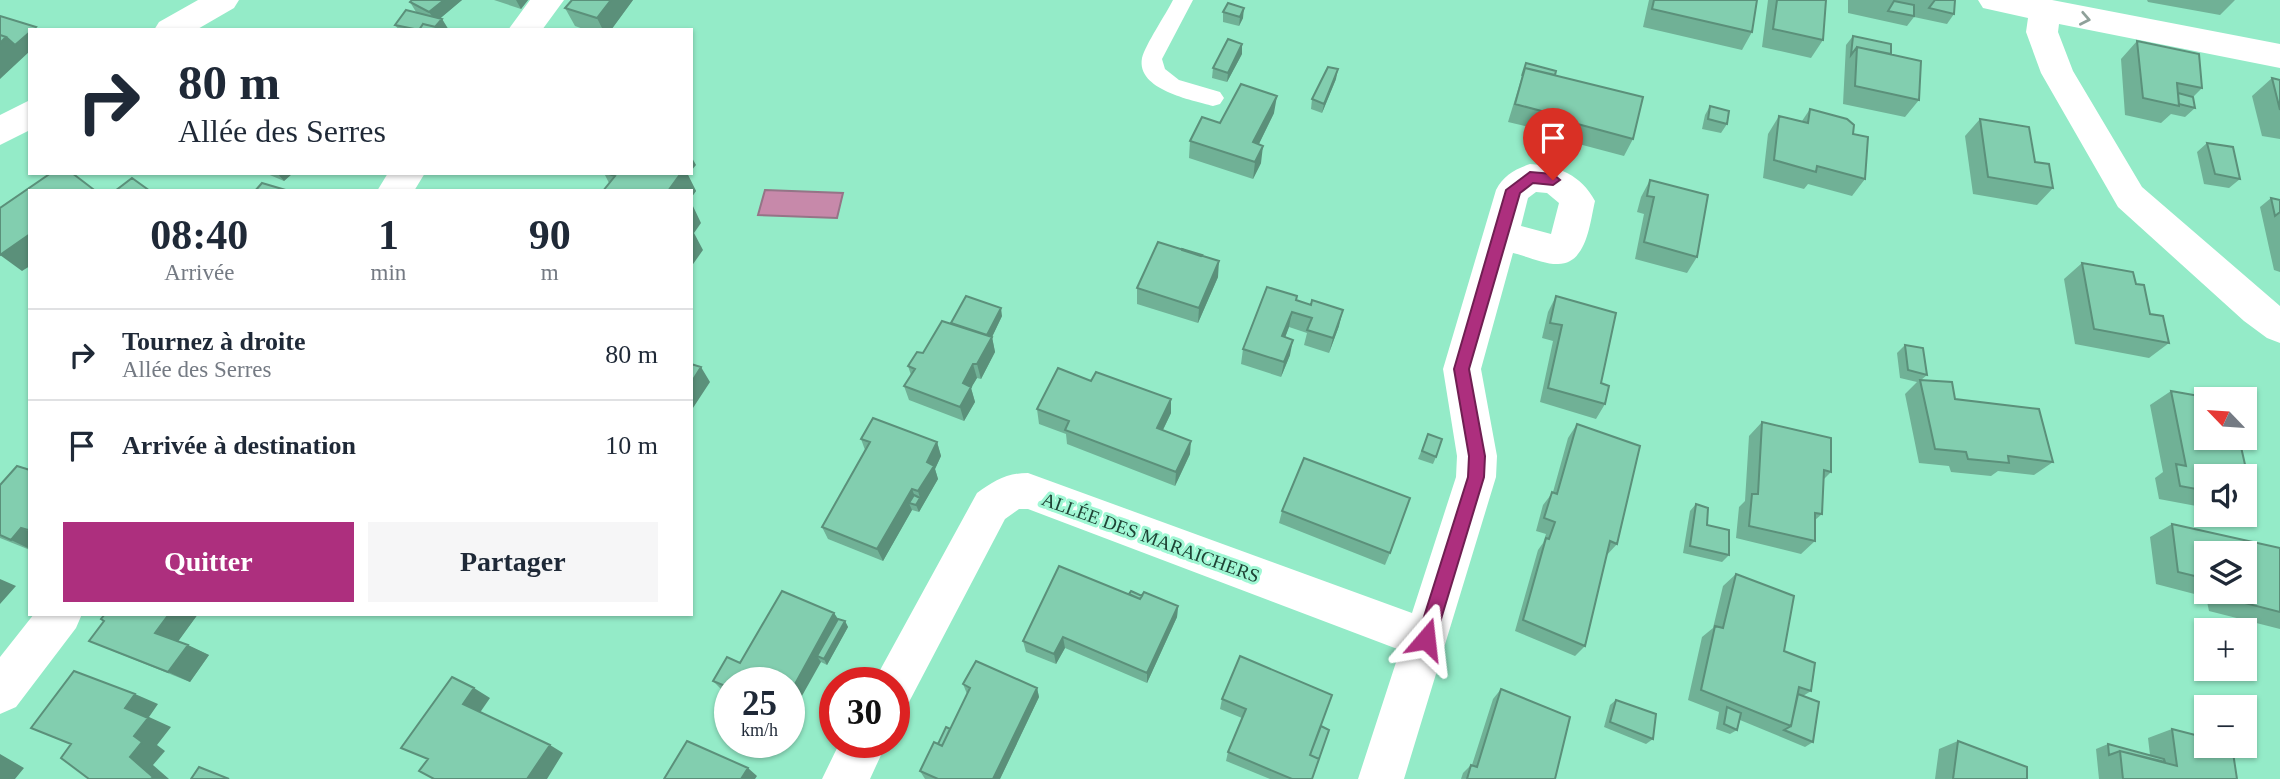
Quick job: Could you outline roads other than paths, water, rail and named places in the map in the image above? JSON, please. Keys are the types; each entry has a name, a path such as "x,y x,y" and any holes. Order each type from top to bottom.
{"street":[{"path":"174,28 223,0"},
{"path":"526,28 548,0"},
{"path":"1994,0 2280,56"},
{"path":"2045,11 2042,32 2057,73 2130,197 2257,310 2280,327"},
{"path":"0,132 28,114"},
{"path":"396,189 406,175"},
{"path":"1381,779 1476,477 1477,456 1462,369 1501,235"},
{"name":"ALLÉE DES MARAICHERS","path":"905,667 991,506 1012,491 1028,491 1426,639"},
{"path":"0,692 59,616"},
{"path":"845,779 856,758"}],"lane":[{"path":"1183,0 1152,59 1155,73 1172,86 1213,98"}]}
